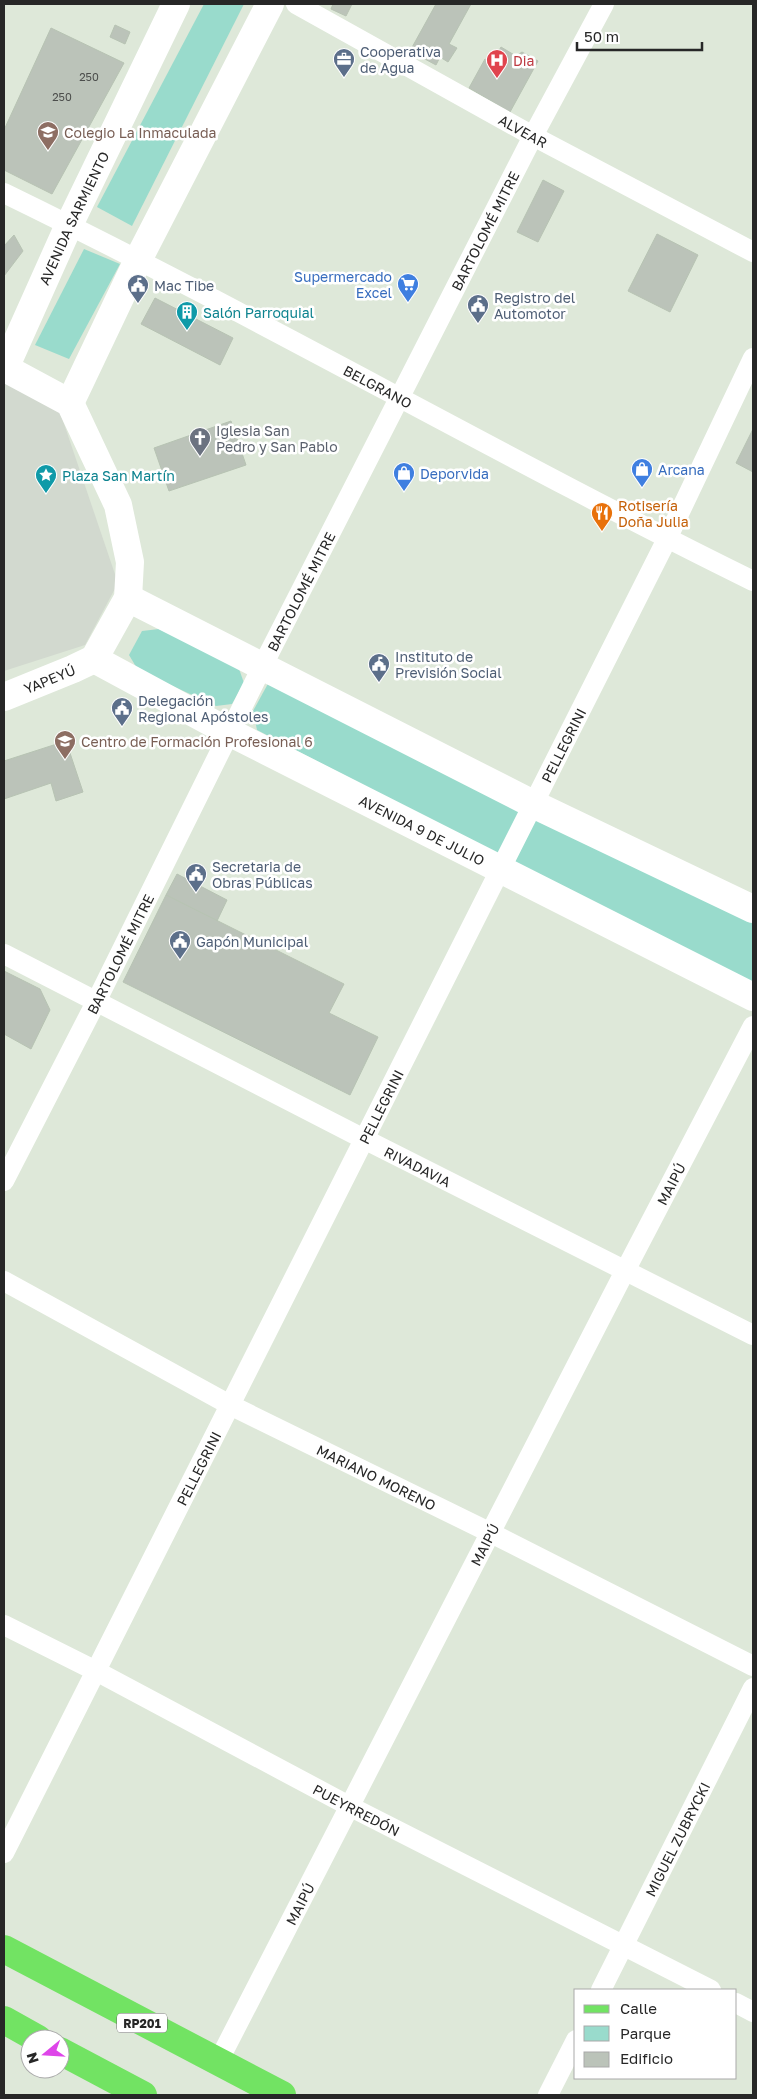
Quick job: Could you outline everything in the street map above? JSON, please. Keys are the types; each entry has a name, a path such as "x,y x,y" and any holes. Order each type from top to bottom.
{"main road":[{"name":"AVENIDA SARMIENTO","path":"70,403 4,368 69,224 176,4"},
{"path":"94,659 128,598 130,562 118,505 70,403 138,260 270,4"},
{"path":"128,598 533,804 753,909"},
{"name":"YAPEYÚ","path":"4,697 73,670 94,659"},
{"name":"AVENIDA 9 DE JULIO","path":"94,659 229,732 753,996"},
{"name":"RP201","path":"4,1949 282,2095"},
{"path":"4,2020 20,2029"},
{"path":"70,2056 143,2095"}],"street":[{"name":"ALVEAR","path":"296,4 533,136 753,252"},
{"name":"BARTOLOMÉ MITRE","path":"4,1181 96,1002 229,732 400,396 533,136 604,4"},
{"name":"BELGRANO","path":"4,193 69,224 400,396 667,539 753,581"},
{"name":"PELLEGRINI","path":"4,1853 667,539 753,358"},
{"name":"RIVADAVIA","path":"4,954 364,1139 753,1335"},
{"name":"MAIPÚ","path":"218,2062 753,1026"},
{"name":"MARIANO MORENO","path":"4,1281 230,1405 491,1533 753,1666"},
{"name":"PUEYRREDÓN","path":"4,1625 96,1671 351,1807 709,1989"},
{"name":"MIGUEL ZUBRYCKI","path":"602,1989 753,1688"},
{"path":"737,2004 753,2012"},
{"path":"548,2095 574,2044"}],"green space":[{"path":"204,4 244,4 132,226 97,207"},
{"path":"84,249 120,264 69,359 35,345"},
{"path":"159,629 238,666 244,683 232,704 216,706 138,670 129,655 142,631"},
{"path":"270,680 528,801 500,856 257,730 253,711"},
{"path":"539,806 753,912 753,989 510,860"}],"shaded area":[{"name":"Plaza San Martín","path":"4,383 58,406 118,583 85,645 4,671"}],"building":[{"path":"333,4 352,4 346,16 331,9"},
{"path":"436,4 471,4 449,44 457,48 448,62 440,57 436,65 410,51"},
{"path":"115,25 130,32 125,44 110,37"},
{"path":"51,28 124,63 52,194 4,170 4,130"},
{"path":"501,47 516,56 522,52 538,61 510,112 469,88 485,59 492,63"},
{"path":"543,180 564,191 538,242 517,232"},
{"path":"657,234 698,255 670,312 628,291"},
{"path":"14,235 23,251 4,276 4,246"},
{"name":"Salón Parroquial","path":"155,298 233,338 220,365 141,324"},
{"name":"Iglesia San Pedro y San Pablo","path":"231,421 246,465 169,491 154,448"},
{"path":"753,429 753,472 736,463"},
{"path":"66,741 83,792 56,801 51,783 4,799 4,761"},
{"path":"177,874 227,900 217,921 166,895"},
{"path":"166,895 344,984 329,1013 378,1037 350,1095 123,982"},
{"path":"4,971 40,989 50,1010 31,1049 4,1034"}],"place":[{"name":"Cooperativa de Agua","path":"344,78"},
{"name":"Dia","path":"497,79"},
{"name":"Colegio La Inmaculada","path":"48,151"},
{"name":"Supermercado Excel","path":"408,303"},
{"name":"Mac Tibe","path":"138,304"},
{"name":"Registro del Automotor","path":"478,324"},
{"name":"Salón Parroquial","path":"187,331"},
{"name":"Iglesia San Pedro y San Pablo","path":"200,457"},
{"name":"Arcana","path":"642,488"},
{"name":"Deporvida","path":"404,492"},
{"name":"Plaza San Martín","path":"46,494"},
{"name":"Rotisería Doña Julia","path":"602,532"},
{"name":"Instituto de Previsión Social","path":"379,683"},
{"name":"Delegación Regional Apóstoles","path":"122,727"},
{"name":"Centro de Formación Profesional 6","path":"65,760"},
{"name":"Secretaria de Obras Públicas","path":"196,893"},
{"name":"Gapón Municipal","path":"180,960"}]}
